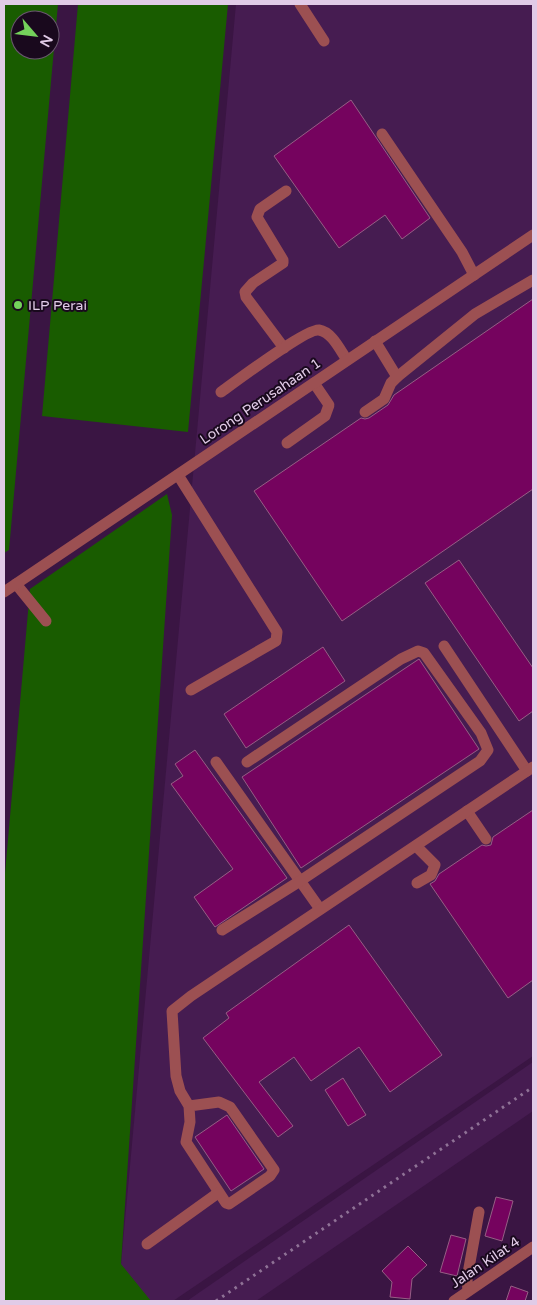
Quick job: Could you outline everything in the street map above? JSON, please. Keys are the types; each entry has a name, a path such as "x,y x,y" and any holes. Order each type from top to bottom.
{"street":[{"path":"300,4 324,41"},
{"path":"382,134 462,252 474,275"},
{"path":"284,348 246,297 245,292 253,283 282,263 283,260 257,217 260,209 286,191"},
{"name":"Lorong Perusahaan 1","path":"4,592 533,235"},
{"path":"365,412 384,399 391,383 397,377 475,314 533,280"},
{"path":"221,392 311,331 321,330 332,338 347,360"},
{"path":"375,341 397,377"},
{"path":"287,443 325,416 329,405 314,383"},
{"path":"178,475 277,632 276,641 191,690"},
{"path":"16,584 46,621"},
{"path":"189,1106 219,1102 230,1107 274,1170 270,1176 229,1204 218,1193 186,1142 190,1122 189,1106 180,1091 176,1076 172,1011 191,996 530,769 444,646"},
{"path":"222,930 300,881 480,761 488,750 481,733 424,654 418,651 401,659 247,762"},
{"path":"216,762 320,909"},
{"path":"467,811 486,839"},
{"path":"416,846 435,865 431,875 417,884"},
{"path":"147,1244 218,1193"},
{"path":"468,1292 467,1279 480,1212"},
{"name":"Jalan Kilat 4","path":"454,1301 533,1247"}],"shaded area":[{"path":"236,4 533,4 533,1056 173,1301 149,1301 121,1265"},
{"path":"533,1062 533,1111 256,1301 187,1301"}],"green space":[{"name":"ILP Perai","path":"4,4 58,4 57,10 10,10 10,60 53,60 9,550 4,553"},
{"path":"78,4 228,4 188,432 42,416"},
{"path":"167,494 172,515 121,1264 151,1301 4,1301 4,885 30,589"}],"building":[{"path":"351,100 430,218 402,239 385,215 339,248 274,156"},
{"path":"533,299 533,489 342,621 254,491 361,418 369,418 388,405 394,395"},
{"path":"459,560 533,668 533,711 519,721 425,583"},
{"path":"323,647 345,681 246,748 224,714"},
{"path":"419,659 479,749 301,868 242,777"},
{"path":"195,750 287,878 215,927 194,897 233,869 171,784 183,776 175,764"},
{"path":"533,810 533,980 508,998 430,884 435,881 439,874 482,845 491,845 493,837"},
{"path":"349,925 442,1055 390,1092 359,1047 311,1081 294,1057 259,1082 293,1126 278,1137 203,1038 229,1018 226,1013"},
{"path":"343,1078 366,1115 348,1126 325,1090"},
{"path":"227,1115 264,1169 231,1191 195,1137"},
{"path":"496,1197 513,1201 502,1241 485,1236"},
{"path":"451,1235 466,1239 457,1276 440,1272"},
{"path":"408,1246 427,1265 412,1279 410,1299 390,1297 392,1282 382,1271"},
{"path":"511,1286 528,1292 525,1301 506,1301"}],"railway":[{"path":"216,1301 533,1087"}],"place":[{"name":"ILP Perai","path":"18,305"}]}
